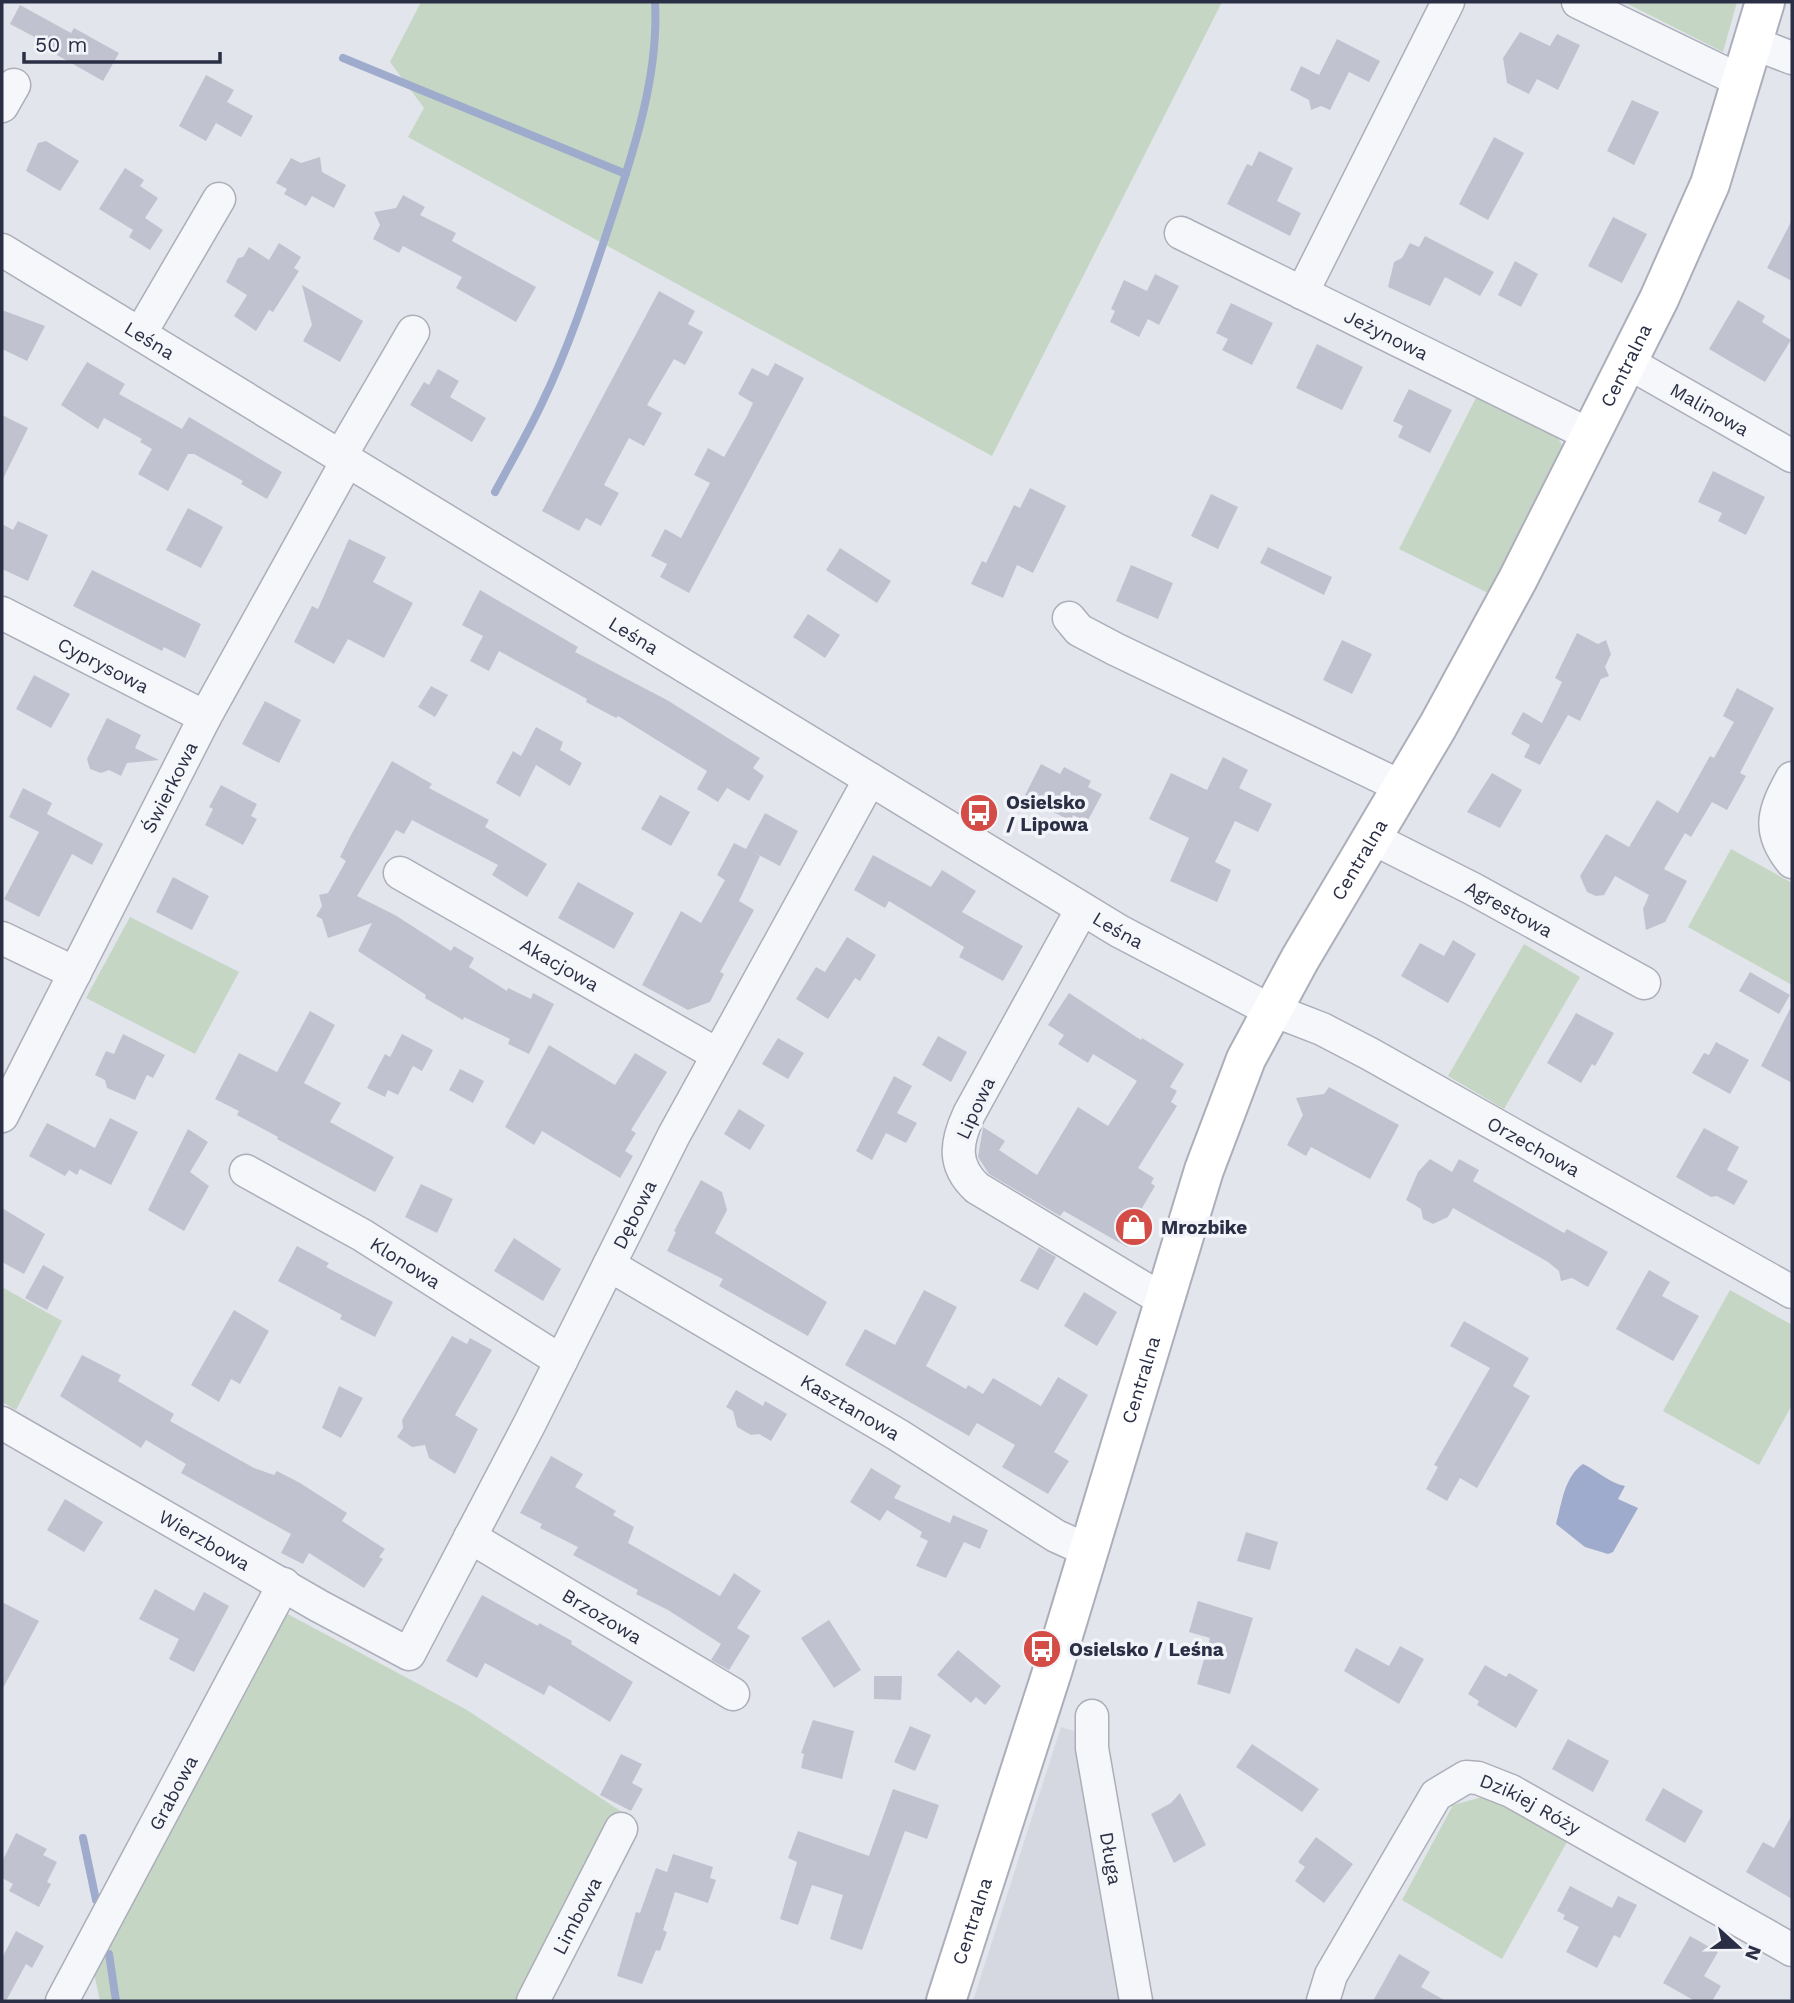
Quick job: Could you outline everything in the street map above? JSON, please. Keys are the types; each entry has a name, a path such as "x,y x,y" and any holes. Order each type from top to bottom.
{"street":[{"path":"1302,293 1448,2"},
{"path":"1578,2 1741,81"},
{"name":"Centralna","path":"946,2001 1089,1551 1204,1170 1232,1091 1272,1010 1374,839 1511,591 1629,363 1710,184 1765,2"},
{"path":"1753,43 1792,58"},
{"path":"140,334 219,199"},
{"name":"Jeżynowa","path":"1181,233 1592,436"},
{"name":"Leśna","path":"2,250 1082,909 1154,950 1272,1010"},
{"name":"Świerkowa","path":"2,1116 205,717 413,332"},
{"name":"Malinowa","path":"1629,363 1792,456"},
{"name":"Cyprysowa","path":"2,613 205,717"},
{"path":"1069,618 1079,630 1127,655 1402,787"},
{"path":"1792,778 1775,817 1780,847 1792,862"},
{"name":"Dębowa","path":"409,1654 718,1055 870,779"},
{"name":"Agrestowa","path":"1374,839 1473,889 1644,984"},
{"name":"Akacjowa","path":"400,873 718,1055"},
{"name":"Lipowa","path":"1082,909 969,1114 960,1135 960,1166 977,1188 1165,1301"},
{"path":"2,938 75,973"},
{"name":"Orzechowa","path":"1272,1010 1322,1029 1370,1054 1792,1292"},
{"name":"Klonowa","path":"246,1171 362,1235 561,1361"},
{"name":"Kasztanowa","path":"609,1265 898,1435 1056,1536 1089,1551"},
{"name":"Wierzbowa","path":"2,1423 409,1654"},
{"name":"Brzozowa","path":"470,1537 733,1695"},
{"name":"Grabowa","path":"62,2001 284,1584"},
{"name":"Długa","path":"1092,1716 1092,1748 1136,2001"},
{"name":"Dzikiej Róży","path":"1323,2001 1331,1975 1425,1811 1447,1786 1466,1777 1478,1778 1511,1791 1792,1950"},
{"name":"Limbowa","path":"533,2001 621,1829"}],"shaded area":[{"path":"1061,1727 1074,1731 1119,2001 973,2001"}],"green space":[{"path":"421,2 1222,2 992,456 408,137 424,108 390,62"},
{"path":"1624,2 1737,2 1723,52"},
{"path":"1479,392 1555,433 1562,445 1488,593 1399,549"},
{"path":"1731,849 1792,883 1792,985 1688,927"},
{"path":"130,917 239,972 195,1054 86,998"},
{"path":"1524,944 1580,977 1504,1109 1448,1076"},
{"path":"2,1287 62,1321 16,1410 2,1402"},
{"path":"1730,1290 1792,1325 1792,1405 1759,1465 1663,1411"},
{"path":"282,1611 467,1710 622,1812 520,2001 100,2001 93,1969"},
{"path":"1486,1796 1567,1842 1502,1959 1402,1900 1453,1805"}],"water":[{"path":"1583,1464 1625,1486 1618,1499 1638,1508 1613,1552 1608,1554 1585,1547 1556,1524 1568,1483"}],"building":[{"path":"20,5 71,33 74,28 119,53 103,81 57,55 59,50 10,24"},
{"path":"1520,32 1550,46 1557,34 1580,45 1558,90 1537,79 1529,94 1507,83 1503,58"},
{"path":"1337,39 1380,61 1369,82 1349,72 1330,110 1321,106 1311,110 1309,100 1290,90 1301,66 1319,75"},
{"path":"206,75 234,90 227,102 253,116 241,137 216,123 206,141 179,126"},
{"path":"1632,100 1659,112 1634,165 1607,151"},
{"path":"1494,137 1524,153 1488,220 1459,204"},
{"path":"46,141 79,161 60,191 26,171 38,143"},
{"path":"1259,151 1293,168 1277,201 1301,213 1290,236 1227,204 1247,164 1252,166"},
{"path":"320,157 322,172 346,185 334,208 312,196 306,206 284,194 287,189 276,183 291,158 301,163"},
{"path":"125,168 144,180 140,186 158,198 145,218 163,230 150,250 129,237 133,230 99,209"},
{"path":"403,195 425,207 420,215 456,233 452,241 536,287 516,322 456,288 462,277 403,246 399,253 373,239 380,225 374,212 396,208"},
{"path":"1613,217 1647,234 1622,283 1588,266"},
{"path":"1792,220 1792,281 1767,268"},
{"path":"1425,236 1494,272 1480,296 1445,277 1430,306 1388,287 1394,262 1402,258 1410,243 1419,247"},
{"path":"279,243 301,257 294,268 299,271 273,312 269,310 256,331 234,316 247,295 226,282 238,258 243,257 249,247 269,260"},
{"path":"1515,261 1538,274 1521,307 1498,295"},
{"path":"1155,274 1179,286 1159,325 1148,319 1139,337 1110,322 1115,311 1111,309 1124,280 1147,291"},
{"path":"302,285 363,321 340,362 303,341 312,325"},
{"path":"659,291 695,311 688,324 703,332 685,365 674,359 647,405 662,413 644,446 629,438 604,485 619,493 601,526 586,518 579,531 542,511"},
{"path":"1738,300 1765,316 1762,322 1791,340 1765,382 1709,349"},
{"path":"1231,303 1273,323 1252,365 1222,350 1228,339 1216,333"},
{"path":"2,310 45,326 27,361 2,349"},
{"path":"1317,344 1363,367 1342,410 1296,388"},
{"path":"87,362 125,384 119,394 182,429 189,417 282,472 267,499 241,484 243,481 194,454 188,454 168,491 138,474 152,449 140,442 142,439 104,418 98,429 61,405"},
{"path":"775,363 804,378 689,593 660,577 667,564 651,556 665,529 681,538 710,483 694,475 708,448 724,457 747,416 753,403 738,394 752,368 768,376"},
{"path":"438,369 459,381 450,397 486,418 472,442 410,405 424,382 429,385"},
{"path":"1409,389 1452,410 1430,453 1398,437 1403,426 1393,421"},
{"path":"2,415 28,428 2,481"},
{"path":"1713,471 1765,497 1746,535 1718,521 1722,513 1698,502"},
{"path":"1030,488 1066,506 1033,573 1017,565 1003,598 971,584 982,561 986,563 1014,505 1020,508"},
{"path":"1211,494 1238,507 1218,549 1191,536"},
{"path":"188,508 223,527 201,568 166,550"},
{"path":"18,521 48,535 28,581 2,569 2,524 13,530"},
{"path":"349,539 386,557 373,582 413,603 384,658 348,639 334,664 294,642 312,606 318,609"},
{"path":"1268,547 1332,577 1324,595 1260,563"},
{"path":"840,548 891,581 877,603 826,570"},
{"path":"1131,565 1173,583 1158,619 1116,601"},
{"path":"92,570 201,624 185,658 164,647 162,651 73,606"},
{"path":"480,590 578,647 575,652 667,700 760,758 753,768 764,776 749,801 727,788 718,802 697,789 707,771 618,716 616,718 586,702 587,699 499,651 489,671 470,661 483,636 462,625"},
{"path":"808,614 840,635 825,658 793,637"},
{"path":"1577,633 1598,644 1606,640 1611,654 1605,667 1609,676 1601,679 1580,721 1568,715 1540,765 1524,757 1530,745 1511,734 1523,712 1542,723 1562,682 1555,678"},
{"path":"1342,640 1372,654 1352,694 1323,680"},
{"path":"34,675 70,694 51,728 16,709"},
{"path":"431,686 448,695 435,717 418,707"},
{"path":"1737,688 1774,708 1740,773 1746,776 1727,810 1712,802 1691,837 1685,833 1664,869 1687,881 1665,922 1646,930 1643,909 1649,895 1615,876 1604,895 1596,896 1587,892 1580,876 1606,834 1629,847 1657,800 1678,813 1710,756 1714,758 1734,722 1723,716"},
{"path":"265,701 301,720 279,763 242,744"},
{"path":"107,718 141,735 135,748 159,760 127,763 121,776 109,770 101,773 90,769 87,759"},
{"path":"536,727 563,742 560,750 582,763 570,786 536,765 520,797 496,783 513,751 521,756"},
{"path":"1223,757 1248,770 1239,788 1272,804 1258,832 1235,821 1215,862 1231,870 1217,902 1170,881 1189,838 1149,819 1171,773 1207,790"},
{"path":"392,761 432,784 429,788 489,820 485,827 547,864 527,897 492,875 498,865 412,820 404,834 396,830 357,896 395,915 451,951 454,946 474,958 469,967 507,991 508,988 531,999 533,993 554,1004 529,1054 508,1044 510,1039 464,1017 463,1020 425,998 426,995 358,951 372,923 328,938 322,919 316,916 322,906 319,895 328,893 346,861 340,857"},
{"path":"1041,764 1060,774 1064,767 1091,781 1088,787 1102,794 1087,822 1073,815 1071,821 1024,797"},
{"path":"1492,773 1522,790 1500,828 1467,812"},
{"path":"221,785 257,804 251,816 257,819 243,845 205,825 213,809 209,807"},
{"path":"23,788 52,803 47,814 103,844 92,865 72,854 39,917 4,899 39,832 9,817"},
{"path":"660,795 690,812 671,846 641,829"},
{"path":"765,813 798,831 780,866 751,851 760,856 739,901 754,910 720,972 724,974 710,1002 688,1010 642,985 681,911 701,923 725,880 717,875 734,843 746,849"},
{"path":"873,855 931,887 942,870 976,891 962,912 1023,946 1003,981 959,957 964,947 889,901 885,908 854,890"},
{"path":"173,877 209,896 192,930 156,912"},
{"path":"578,882 634,913 614,949 558,918"},
{"path":"847,937 876,955 860,981 855,978 828,1019 796,999 816,967 825,972"},
{"path":"1453,940 1476,954 1448,1003 1401,976 1420,943 1444,956"},
{"path":"1750,972 1790,995 1779,1014 1739,991"},
{"path":"1069,993 1141,1040 1142,1038 1184,1064 1170,1087 1177,1091 1171,1102 1177,1106 1138,1168 1154,1178 1151,1183 1155,1186 1135,1220 1142,1224 1127,1247 1064,1211 1060,1216 989,1174 978,1157 983,1127 1005,1141 999,1150 1037,1175 1078,1107 1108,1126 1137,1081 1093,1054 1088,1063 1058,1044 1064,1035 1048,1025"},
{"path":"1792,1005 1792,1083 1761,1066"},
{"path":"310,1011 335,1025 304,1083 341,1103 330,1122 394,1157 375,1192 277,1139 278,1137 237,1115 239,1111 215,1099 239,1053 277,1072"},
{"path":"1576,1013 1614,1033 1595,1066 1592,1064 1581,1083 1547,1063"},
{"path":"123,1034 165,1055 153,1078 147,1075 135,1100 107,1088 105,1080 95,1075 106,1051 114,1054"},
{"path":"402,1034 433,1050 422,1071 413,1066 398,1095 388,1090 385,1097 367,1088 385,1054 390,1057"},
{"path":"938,1036 967,1052 951,1082 922,1065"},
{"path":"778,1038 804,1053 788,1079 762,1064"},
{"path":"1716,1042 1749,1060 1730,1094 1692,1073 1704,1053 1709,1055"},
{"path":"549,1045 615,1085 635,1053 667,1072 631,1130 636,1133 625,1151 633,1156 620,1178 542,1131 534,1145 505,1127"},
{"path":"460,1069 484,1081 473,1103 449,1090"},
{"path":"894,1076 912,1086 897,1113 917,1123 906,1143 886,1133 872,1160 856,1151"},
{"path":"1329,1087 1399,1125 1370,1179 1311,1147 1306,1156 1287,1145 1303,1115 1296,1098 1324,1094"},
{"path":"739,1109 765,1125 750,1150 724,1134"},
{"path":"110,1118 138,1132 111,1185 80,1169 77,1175 69,1170 65,1176 29,1156 47,1123 95,1148"},
{"path":"1704,1128 1739,1147 1727,1170 1748,1181 1734,1205 1717,1196 1711,1197 1676,1177"},
{"path":"188,1129 208,1142 190,1172 209,1186 184,1231 148,1210"},
{"path":"1430,1159 1452,1172 1459,1159 1479,1170 1473,1181 1564,1233 1567,1229 1608,1252 1588,1287 1572,1278 1561,1281 1559,1271 1548,1262 1453,1208 1448,1217 1433,1224 1423,1219 1421,1209 1406,1200 1418,1172"},
{"path":"701,1180 722,1192 727,1210 715,1233 827,1302 808,1336 719,1286 723,1279 667,1251 676,1232 674,1231"},
{"path":"421,1184 453,1199 437,1233 405,1217"},
{"path":"2,1208 45,1234 24,1274 2,1262"},
{"path":"514,1238 561,1269 543,1301 494,1271"},
{"path":"297,1246 329,1263 326,1267 393,1302 375,1337 340,1319 342,1315 278,1281"},
{"path":"1039,1247 1056,1257 1038,1290 1020,1281"},
{"path":"43,1265 64,1277 47,1310 25,1298"},
{"path":"1649,1270 1670,1282 1662,1296 1699,1316 1673,1361 1616,1329"},
{"path":"924,1290 957,1307 926,1366 966,1389 968,1385 983,1394 993,1378 1041,1406 1058,1377 1088,1395 1054,1452 1069,1461 1048,1494 1002,1467 1015,1445 977,1423 969,1436 845,1365 865,1329 895,1345"},
{"path":"1084,1292 1117,1312 1097,1346 1064,1326"},
{"path":"234,1310 269,1331 240,1384 231,1379 219,1402 191,1385"},
{"path":"1464,1321 1529,1358 1513,1386 1530,1396 1477,1488 1460,1478 1447,1501 1426,1489 1438,1467 1434,1465 1490,1368 1450,1346"},
{"path":"452,1336 467,1344 470,1338 492,1350 455,1415 478,1429 455,1474 429,1458 425,1445 412,1447 397,1437 403,1428 402,1420"},
{"path":"82,1355 121,1375 118,1381 174,1414 170,1421 254,1468 274,1475 277,1471 347,1513 342,1521 385,1549 379,1557 383,1559 364,1588 309,1553 303,1564 281,1553 291,1534 181,1473 186,1464 146,1440 141,1448 60,1396"},
{"path":"339,1386 363,1398 341,1438 322,1428"},
{"path":"736,1390 763,1406 765,1401 787,1414 771,1441 737,1427 733,1411 726,1407"},
{"path":"551,1456 583,1474 575,1487 616,1511 613,1515 634,1527 628,1543 720,1596 734,1573 761,1591 737,1628 750,1636 729,1670 711,1660 721,1644 668,1610 636,1594 638,1590 573,1555 578,1547 540,1528 542,1524 520,1513"},
{"path":"871,1468 901,1486 894,1498 950,1523 953,1515 988,1530 980,1549 964,1542 946,1578 916,1566 928,1541 920,1537 922,1532 887,1510 880,1521 850,1502"},
{"path":"65,1499 103,1522 84,1552 47,1530"},
{"path":"1246,1532 1278,1542 1270,1570 1237,1561"},
{"path":"155,1589 194,1611 204,1592 229,1606 194,1672 169,1659 179,1639 139,1619"},
{"path":"482,1595 538,1626 539,1623 572,1641 571,1644 633,1682 610,1722 549,1685 544,1695 485,1663 477,1678 446,1661"},
{"path":"1198,1601 1253,1618 1230,1694 1197,1684 1210,1638 1189,1632"},
{"path":"2,1602 39,1621 2,1690"},
{"path":"829,1620 861,1670 834,1688 801,1638"},
{"path":"1400,1646 1424,1659 1399,1704 1344,1671 1356,1648 1389,1666"},
{"path":"958,1650 1001,1686 985,1705 976,1697 971,1703 937,1675"},
{"path":"1485,1665 1506,1677 1509,1673 1538,1690 1516,1728 1477,1705 1479,1701 1468,1694"},
{"path":"874,1676 902,1676 901,1700 874,1699"},
{"path":"813,1720 854,1731 842,1779 801,1768 804,1754 801,1753"},
{"path":"910,1726 931,1735 915,1771 894,1762"},
{"path":"1568,1739 1609,1761 1593,1792 1552,1769"},
{"path":"1252,1744 1319,1789 1302,1812 1236,1767"},
{"path":"621,1754 642,1764 632,1783 643,1789 631,1811 600,1795"},
{"path":"1663,1788 1703,1811 1685,1843 1645,1820"},
{"path":"893,1789 939,1805 927,1839 905,1831 862,1950 830,1939 843,1895 812,1885 798,1925 780,1919 797,1862 788,1858 798,1831 869,1856"},
{"path":"1180,1793 1206,1845 1174,1863 1151,1814 1171,1803"},
{"path":"1792,1815 1792,1899 1746,1872 1763,1842 1774,1848"},
{"path":"16,1833 47,1849 43,1855 57,1862 47,1882 51,1884 39,1907 9,1891 13,1884 2,1878 2,1862"},
{"path":"1316,1837 1353,1864 1324,1903 1295,1881 1305,1867 1298,1862"},
{"path":"673,1854 713,1867 710,1878 716,1880 708,1903 675,1892 663,1930 667,1932 660,1951 656,1950 642,1984 617,1976 636,1912 640,1913 656,1868 667,1872"},
{"path":"1570,1886 1612,1908 1618,1896 1637,1905 1620,1938 1614,1935 1597,1968 1566,1952 1579,1927 1563,1919 1565,1915 1557,1911"},
{"path":"16,1931 44,1946 32,1968 26,1964 6,2001 2,2001 2,1958"},
{"path":"1690,1936 1718,1952 1704,1976 1721,1986 1712,2001 1695,2001 1663,1983"},
{"path":"1399,1954 1430,1972 1421,1987 1446,2001 1373,2001"}],"waterway":[{"path":"495,492 553,380 613,214 644,110 653,56 655,2"},
{"path":"343,58 626,174"},
{"path":"83,1838 96,1900"},
{"path":"109,1954 116,2001"}],"place":[{"name":"Osielsko / Lipowa","path":"979,813"},
{"name":"Mrozbike","path":"1134,1227"},
{"name":"Osielsko / Leśna","path":"1042,1649"}]}
